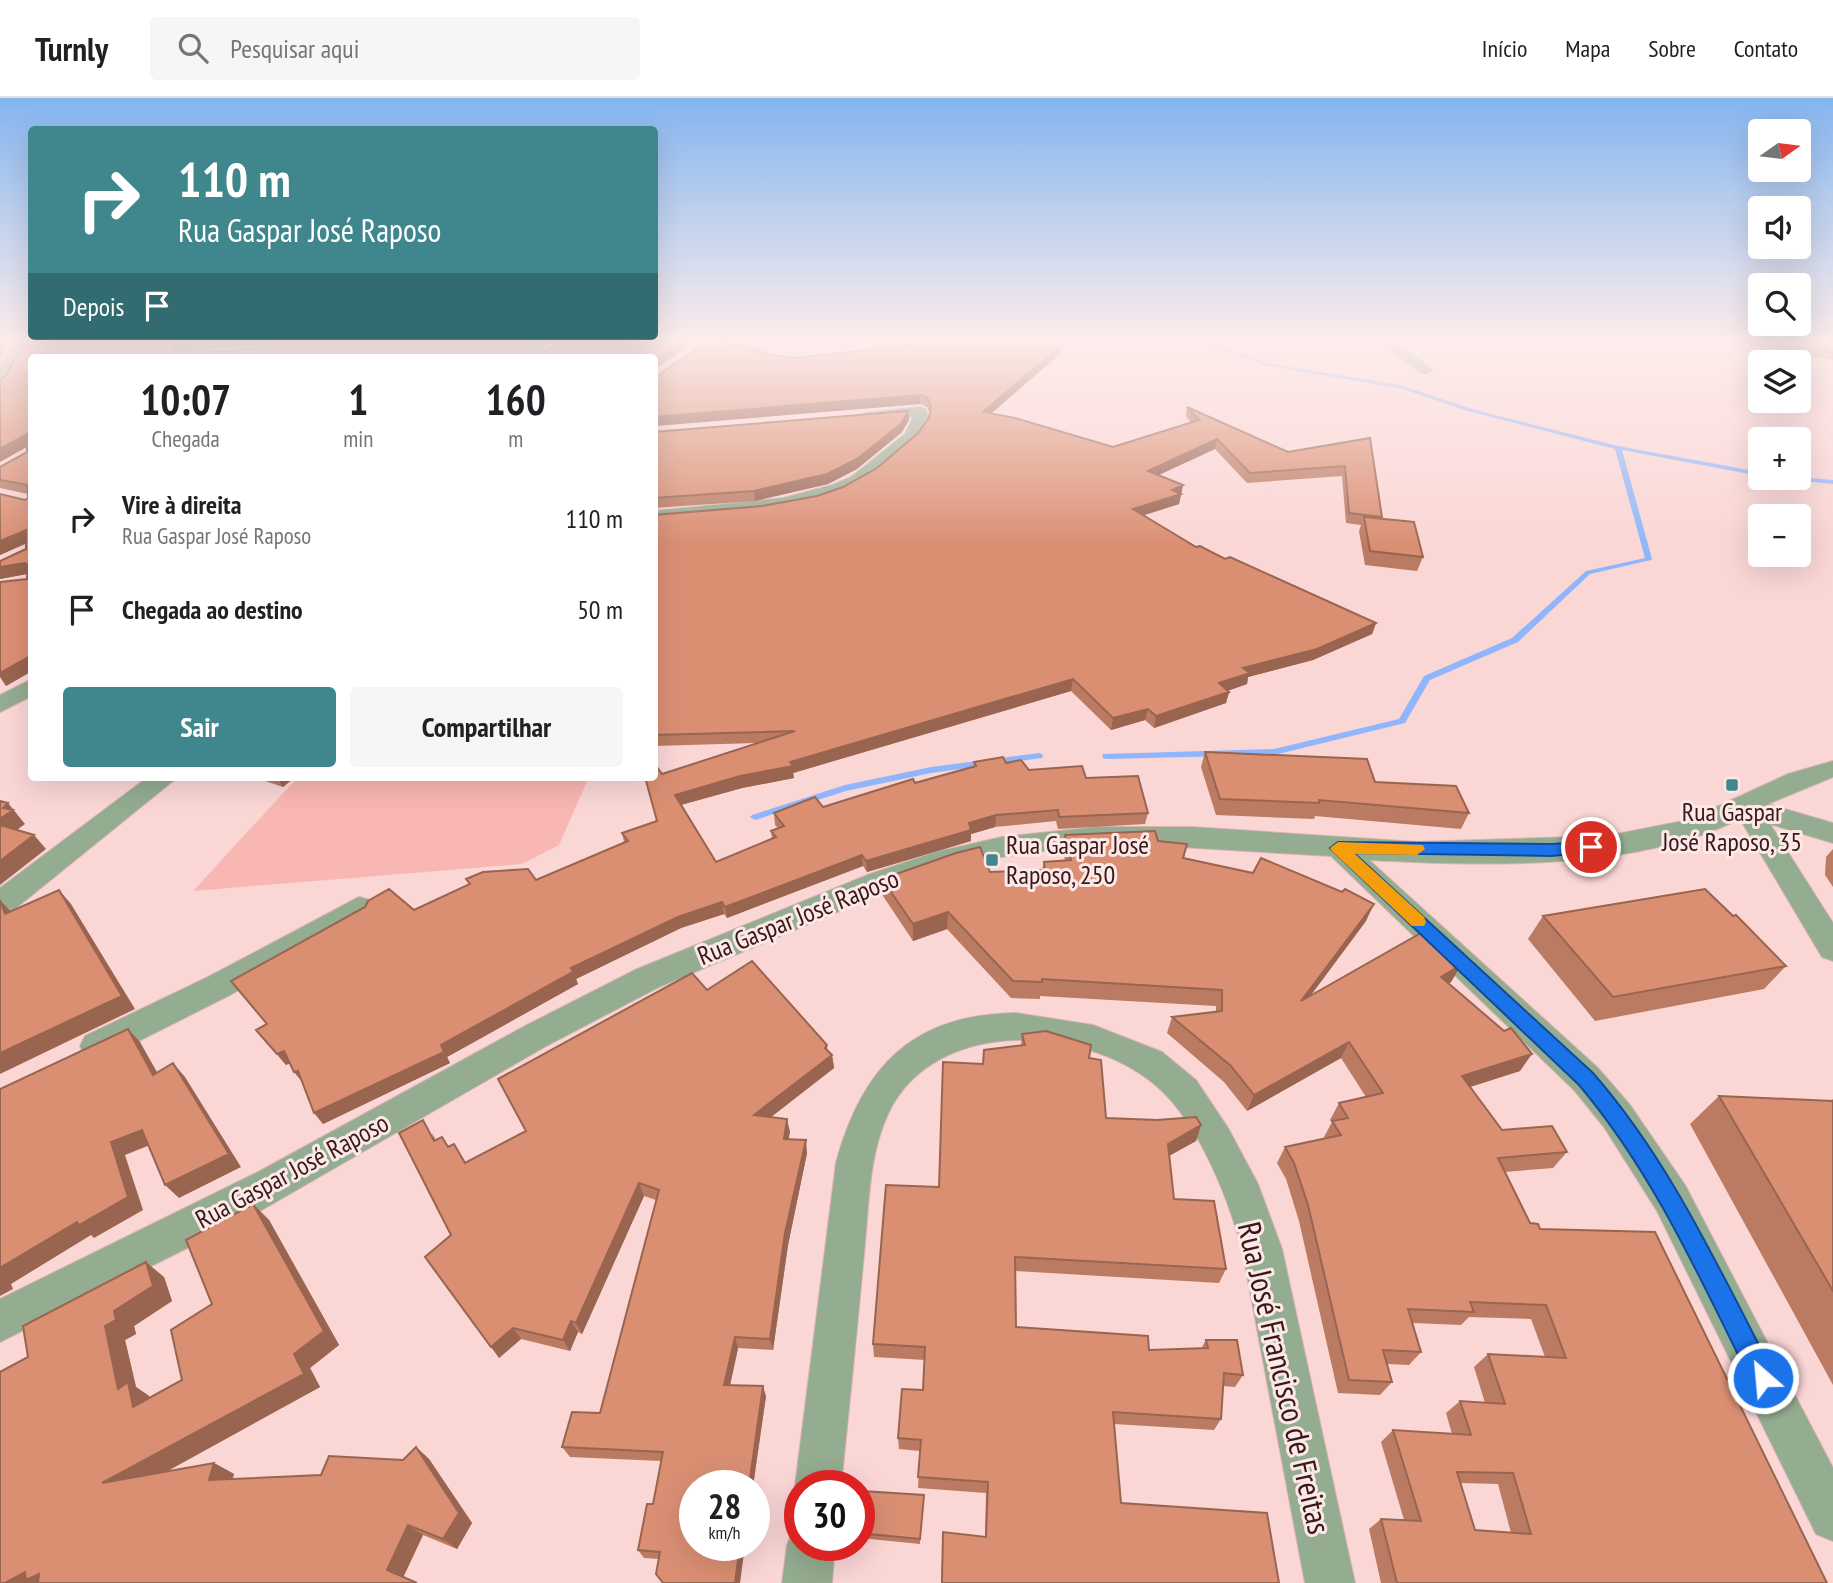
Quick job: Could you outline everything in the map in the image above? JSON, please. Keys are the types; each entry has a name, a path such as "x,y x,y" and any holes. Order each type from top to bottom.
{"street":[{"path":"658,517 783,503 838,489 857,481 912,437 921,420 920,412 854,417"},
{"path":"0,705 28,688"},
{"name":"Rua Gaspar José Raposo","path":"0,1321 271,1185 626,989 867,887 952,857 1016,845 1140,833 1292,841 1338,848 1552,850 1611,845 1683,832 1746,807 1772,790 1833,769"},
{"path":"0,904 160,781"},
{"path":"1746,807 1833,833"},
{"path":"1746,807 1833,949"},
{"path":"1338,848 1586,1079 1618,1116 1671,1198 1833,1517"},
{"path":"69,1059 219,986 359,908"},
{"name":"Rua José Francisco de Freitas","path":"820,1470 855,1163 862,1128 876,1096 895,1072 954,1037 999,1028 1034,1027 1066,1032 1102,1041 1135,1054 1161,1070 1183,1090 1213,1134 1257,1231 1330,1583"},
{"path":"807,1583 809,1561"}],"shaded area":[{"path":"294,781 587,781 559,845 522,864 193,891"}],"building":[{"path":"0,408 28,408 28,485 0,480 0,467 27,452 27,434 0,449"},
{"path":"658,408 759,408 658,417"},
{"path":"931,408 987,408 983,412 1015,418 1113,447 1199,420 1190,408 1288,452 1370,438 1382,517 1349,513 1345,466 1250,473 1217,439 1148,471 1183,485 1172,490 1181,494 1133,509 1196,547 1200,546 1225,559 1230,557 1376,623 1317,649 1243,668 1250,673 1219,683 1229,692 1156,716 1148,709 1113,718 1073,679 790,762 793,766 740,776 675,795 716,862 776,837 771,831 784,826 774,813 815,797 823,807 913,779 915,783 976,766 974,762 1003,757 1006,763 1021,760 1029,770 1082,766 1086,778 1138,776 1148,813 1059,817 1058,810 996,815 969,823 971,830 866,861 862,855 725,907 722,902 678,917 571,968 573,972 441,1045 444,1052 314,1113 298,1071 294,1072 284,1051 277,1054 256,1030 267,1024 231,981 365,907 368,901 389,889 414,910 470,884 466,879 483,872 528,869 536,880 628,841 622,833 657,821 646,781 658,781 658,768 662,774 795,731 658,735 658,515 762,506 817,496 843,487 877,468 918,433 929,418"},
{"path":"908,411 902,423 857,459 827,474 754,491 658,498 658,432"},
{"path":"0,494 25,500 28,498 28,565 25,563 0,567 0,561 26,549 26,530 0,541"},
{"path":"1364,517 1414,522 1423,557 1370,551"},
{"path":"28,565 28,657 0,673 0,582 27,579"},
{"path":"1205,752 1367,759 1375,782 1456,786 1469,813 1319,800 1319,803 1220,799"},
{"path":"0,801 8,803 3,808 13,810 0,819"},
{"path":"0,825 34,835 0,861"},
{"path":"1155,831 1158,841 1187,844 1183,858 1253,873 1261,858 1342,892 1345,889 1374,904 1301,1001 1421,933 1461,965 1441,977 1504,1031 1511,1028 1532,1054 1462,1076 1502,1130 1552,1126 1567,1152 1498,1158 1530,1223 1538,1224 1540,1229 1655,1232 1827,1583 1397,1583 1381,1519 1421,1521 1393,1430 1471,1435 1460,1401 1505,1404 1488,1354 1566,1358 1546,1305 1470,1302 1474,1312 1408,1309 1421,1352 1383,1350 1392,1382 1349,1380 1308,1205 1294,1163 1285,1147 1341,1135 1332,1121 1348,1118 1339,1103 1383,1093 1349,1042 1254,1095 1231,1066 1172,1017 1222,1011 1222,990 1042,979 1042,982 1013,981 948,912 913,924 882,879 980,847 990,872 1045,870 1044,862 1071,860 1065,835","holes":["1457,1472 1513,1473 1531,1534 1475,1530"]},
{"path":"1705,889 1733,916 1736,915 1786,966 1613,997 1543,916"},
{"path":"59,890 122,996 0,1053 0,900 5,914"},
{"path":"752,961 827,1045 825,1048 832,1055 754,1115 787,1119 784,1139 806,1140 785,1233 770,1339 735,1337 724,1385 763,1386 751,1470 679,1470 679,1561 738,1561 735,1583 663,1583 656,1574 660,1552 638,1550 647,1504 653,1504 663,1452 562,1447 572,1412 600,1413 659,1190 639,1183 576,1323 571,1321 563,1340 513,1328 491,1347 425,1257 451,1235 399,1133 423,1120 434,1141 442,1137 448,1147 454,1144 465,1163 526,1131 498,1079 692,973 707,990"},
{"path":"128,1029 153,1075 173,1063 229,1154 165,1185 142,1130 111,1142 128,1197 79,1225 77,1222 0,1268 0,1089"},
{"path":"1046,1031 1091,1045 1089,1058 1101,1060 1106,1118 1157,1120 1196,1117 1201,1125 1168,1144 1174,1199 1214,1201 1226,1269 1015,1257 1016,1327 1148,1336 1149,1350 1208,1348 1206,1340 1237,1340 1243,1375 1224,1373 1221,1419 1113,1412 1121,1503 1267,1513 1279,1583 942,1583 943,1532 986,1537 988,1482 918,1477 921,1440 898,1438 902,1389 923,1390 925,1347 873,1344 886,1185 939,1187 943,1062 983,1064 984,1050 1025,1045 1022,1034"},
{"path":"1719,1096 1833,1101 1833,1291"},
{"path":"253,1204 324,1331 294,1354 304,1374 102,1483 214,1463 209,1480 321,1475 329,1456 403,1460 416,1447 459,1513 443,1539 408,1525 387,1570 417,1583 38,1583 39,1574 26,1580 25,1572 0,1583 0,1372 28,1357 23,1326 146,1262 153,1286 114,1311 116,1320 105,1326 118,1389 128,1382 133,1407 182,1380 171,1330 212,1304 186,1240"},
{"path":"875,1492 924,1495 920,1539 875,1535"}],"waterway":[{"path":"1465,408 1618,448"},
{"path":"1106,756 1274,752 1402,721 1427,678 1515,640 1588,572 1649,559 1618,448"},
{"path":"1618,448 1748,472"},
{"path":"1811,480 1833,482"},
{"path":"755,817 845,788 931,770 1039,756"}],"slow traffic":[{"path":"1417,849 1338,848 1418,922"}],"place":[{"name":"Rua Gaspar José Raposo, 35","path":"1732,785"},
{"name":"Rua Gaspar José Raposo, 250","path":"992,860"}],"route":[{"path":"1591,847 1552,850 1338,848 1586,1079 1618,1116 1671,1198 1763,1378"}]}
